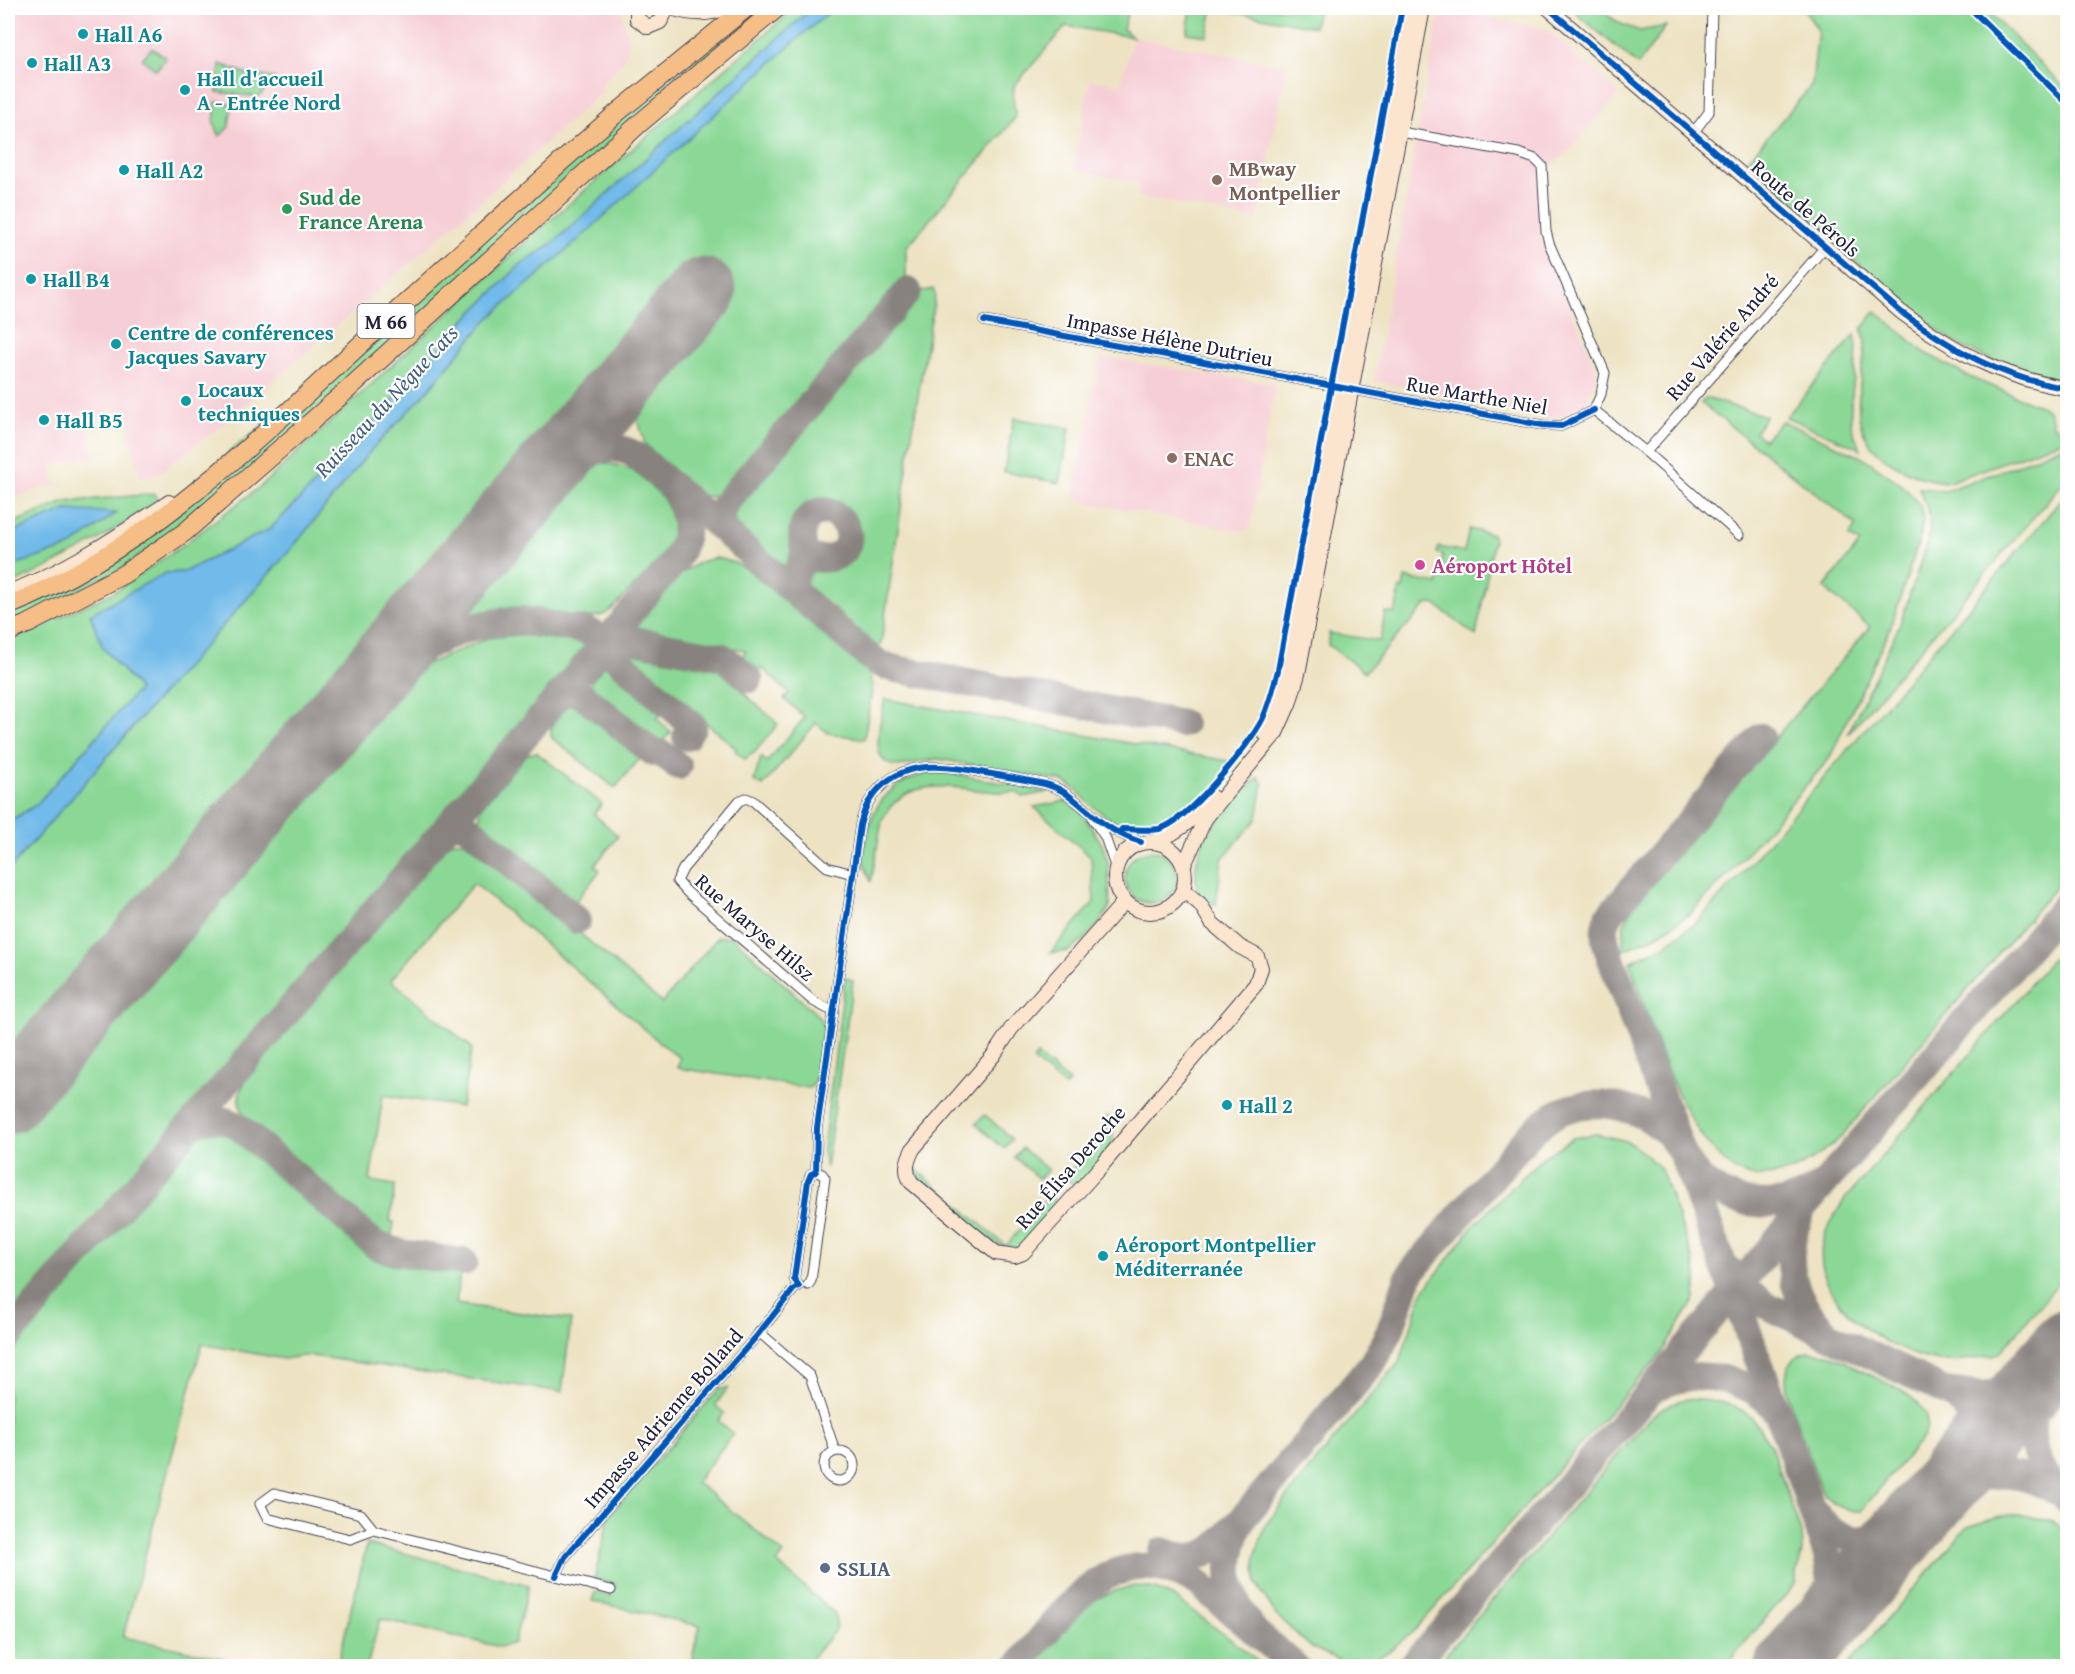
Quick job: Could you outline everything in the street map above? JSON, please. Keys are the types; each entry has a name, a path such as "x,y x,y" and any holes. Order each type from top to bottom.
{"highway":[{"name":"M 66","path":"8,606 73,577 133,539 188,497 279,420 562,161 618,112 746,8"},
{"name":"M 66","path":"8,632 124,574 185,532 345,392 640,123 777,8"}],"street":[{"path":"635,10 640,23 652,27 663,19 663,8"},
{"path":"671,8 700,14 725,8"},
{"path":"1394,131 1411,8"},
{"path":"1184,865 1205,819 1276,733 1289,704 1298,674 1346,388 1394,131 1423,8"},
{"name":"Route de Pérols","path":"1548,8 1901,312 1972,359 2021,378 2067,389"},
{"path":"1693,133 1708,112 1712,8"},
{"path":"1394,131 1518,153 1535,159 1542,166 1546,231 1549,243 1605,373 1601,394 1594,410 1646,452 1739,535"},
{"name":"Rue Valérie André","path":"1646,452 1825,247"},
{"name":"Impasse Hélène Dutrieu","path":"984,321 1346,388"},
{"path":"1088,812 1112,830 1126,837 1149,842 1173,849 1184,865 1186,878 1177,900 1168,908 1157,912 1145,912 1134,908 1118,892 1115,881 1116,869 1125,852 1149,842 1169,836 1185,825 1205,806 1244,761 1267,729 1280,701 1290,660 1346,388"},
{"name":"Rue Marthe Niel","path":"1346,388 1553,426 1566,424 1594,410"},
{"name":"M 66","path":"8,592 106,543 169,502 188,497"},
{"path":"816,1172 817,1128 860,825 868,804 881,787 897,775 913,769 928,765 947,765 1059,788 1072,795 1088,812 1105,837 1116,869"},
{"name":"Rue Maryse Hilsz","path":"834,1010 820,1006 813,1001 677,881 683,869 739,801 746,798 753,801 827,867 853,874"},
{"name":"Rue Élisa Deroche","path":"1125,901 1011,1029 993,1056 913,1149 908,1158 906,1168 911,1182 996,1253 1015,1256 1023,1253 1103,1164 1256,984 1261,968 1257,956 1240,947 1212,923 1200,904 1183,890"},
{"path":"816,1172 825,1178 811,1281 803,1286 794,1279 808,1181 816,1172"},
{"name":"Impasse Adrienne Bolland","path":"556,1576 566,1557 592,1526 794,1289 803,1286"},
{"path":"759,1332 810,1376 836,1451"},
{"path":"374,1530 361,1514 344,1508 275,1493 260,1504 267,1518 330,1536 350,1539 374,1530 611,1590"}],"shaded area":[{"path":"8,8 620,8 629,40 624,60 600,85 603,91 456,223 222,425 155,476 141,479 127,423 112,407 88,427 93,457 53,465 51,469 57,486 44,487 8,501"},
{"path":"1440,8 1545,29 1619,93 1568,152 1539,174 1539,231 1597,372 1586,403 1556,419 1374,381"},
{"path":"1133,37 1287,66 1257,219 1138,197 1140,183 1073,170 1090,79 1120,85"},
{"name":"ENAC","path":"1100,357 1275,384 1250,528 1242,531 1078,501 1074,493"}],"green space":[{"path":"756,8 769,8 249,473 122,568 8,625 8,614 74,582 522,208 634,108"},
{"path":"795,8 812,8 552,244 521,264 457,328 376,419 356,436 345,453 270,529 184,572 165,573 103,648 139,689 36,805 8,822 8,641 112,593 179,548 261,486 532,236"},
{"path":"834,8 1129,8 1123,29 1133,37 1066,26 1014,86 1016,117 906,248 906,281 723,493 711,497 699,494 645,444 638,420 642,397 719,307 684,276 8,1063 8,871 292,548 372,449 422,397 486,321"},
{"path":"1201,8 1213,8 1207,36 1187,33 1191,9 1200,11"},
{"path":"1213,8 1318,8 1314,27"},
{"path":"1574,8 1596,8 1621,24 1640,31 1666,26 1638,65 1578,15"},
{"path":"1803,8 1985,8 2067,90 2067,384 2028,375 1960,346 1905,306 1746,162 1812,85 1818,30"},
{"path":"152,48 166,58 156,70 142,59"},
{"path":"220,64 247,74 275,78 259,97 217,92"},
{"path":"216,102 232,104 229,127 220,136 214,123"},
{"path":"933,289 935,295 881,644 877,648 800,582 815,566 836,564 849,555 857,531 852,517 840,509 826,506 810,508 798,517 792,531 796,551 784,567 737,527 734,516 737,501 919,292"},
{"path":"1876,311 1924,352 1967,376 2049,410 2053,424 2060,431 2067,432 2067,439 1949,482 1919,476 1892,463 1878,453 1868,441 1859,416 1865,345 1861,329"},
{"path":"1855,335 1856,356 1851,422 1860,449 1786,417"},
{"path":"1705,398 1766,416 1755,432 1764,440 1782,421 1865,459 1902,485 1920,505 1923,518 1921,534 1890,629 1829,759 1734,868 1690,914 1656,936 1623,950 1624,925 1635,902 1870,627 1824,588 1860,543 1849,537 1856,525 1701,403"},
{"path":"1014,418 1070,428 1060,483 1004,472"},
{"path":"2067,444 2067,478 1847,735 1900,624 1930,534 1929,513 1919,488 1945,491"},
{"path":"601,463 619,466 637,474 667,504 672,517 669,543 642,578 612,609 595,617 573,616 530,607 510,607 483,612 448,623 583,466"},
{"path":"2067,493 2067,874 1839,1139 1822,1153 1795,1169 1774,1175 1749,1176 1726,1163 1706,1142 1688,1115 1660,1049 1630,962 1662,947 1696,923 1740,876"},
{"path":"155,494 159,501 123,525 8,586 8,525 64,502"},
{"path":"1469,529 1492,534 1494,539 1476,636 1434,604 1426,605 1365,672 1328,645 1329,633 1380,641 1385,612 1395,613 1400,588 1403,589 1405,578 1438,584 1443,555 1437,553 1438,547 1464,552"},
{"path":"715,558 724,559 748,570 868,672 873,685 864,739 828,733 816,723 763,786 754,781 761,757 767,762 805,717 784,699 789,693 762,668 755,677 742,667 745,650 633,629 659,596 679,576 702,562"},
{"path":"520,635 580,642 585,645 335,940 8,1317 8,1135 398,680 427,664 488,638"},
{"path":"630,653 732,672 748,686 743,692 778,724 755,752 745,759 735,751 736,748 625,655"},
{"path":"607,662 664,709 657,719 671,732 659,745 591,687 591,682"},
{"path":"885,699 1228,761 1235,765 1191,814 1167,831 1129,833 1063,781 938,759 905,765 892,765 884,761 878,742"},
{"path":"578,705 642,756 615,788 552,738 551,729 555,721 567,706"},
{"path":"536,752 602,804 594,814 618,836 595,865 600,871 574,903 480,821 480,809 526,755"},
{"path":"943,772 1049,792 1022,797 1017,792 943,787 925,788 908,793 894,803 882,820 871,882 863,855 869,826 882,801 901,784 928,774"},
{"path":"1258,777 1263,784 1257,819 1222,859 1216,904 1200,899 1196,879 1201,846 1220,817"},
{"path":"1066,801 1080,810 1102,844 1108,863 1110,906 1099,924 1084,940 1069,951 1050,953 1094,902 1091,857 1034,807"},
{"path":"471,841 662,1003 718,937 733,937 825,1025 814,1084 809,1088 677,1068 680,1058 474,883 391,980 472,1048 461,1107 383,1095 370,1181 395,1185 390,1221 394,1222 391,1240 248,1123 240,1105 239,1095 248,1077 450,842"},
{"path":"1151,851 1161,853 1169,859 1175,867 1177,877 1175,887 1169,895 1161,901 1151,903 1141,901 1133,895 1127,887 1125,877 1127,867 1133,859 1141,853"},
{"path":"2067,942 2067,1274 2000,1352 1994,1355 1939,1361 1898,1348 1858,1322 1842,1306 1829,1287 1822,1267 1822,1245 1826,1233 1845,1199"},
{"path":"845,977 853,981 826,1168 823,1150"},
{"path":"1037,1055 1069,1082 1065,1087 1033,1060"},
{"path":"985,1115 1012,1139 1004,1149 976,1124"},
{"path":"1108,1116 1114,1122 1112,1146 1077,1188 1065,1177 1109,1126 1103,1121"},
{"path":"217,1131 233,1136 370,1258 392,1265 460,1274 456,1304 571,1320 562,1392 312,1356 284,1359 202,1344 123,1637 259,1666 8,1666 8,1357 201,1134"},
{"path":"1596,1134 1632,1144 1662,1172 1693,1259 1697,1276 1695,1299 1662,1353 1416,1629 1385,1654 1365,1663 1353,1664 1341,1661 1311,1647 1276,1615 1256,1583 1255,1557 1265,1526 1301,1479 1400,1361 1422,1293 1473,1226 1543,1157 1573,1138"},
{"path":"1022,1148 1048,1170 1039,1179 1014,1157"},
{"path":"916,1169 1006,1246 1049,1195 1061,1206 1017,1252 992,1240 964,1219 916,1174"},
{"path":"1807,1352 1836,1357 1897,1388 1909,1395 1925,1413 1927,1424 1924,1436 1861,1511 1839,1506 1822,1492 1794,1416 1786,1377 1789,1366 1795,1358"},
{"path":"728,1388 715,1405 724,1413 718,1421 733,1434 696,1482 784,1554 777,1563 835,1614 837,1628 805,1666 690,1666 700,1626 592,1601 595,1592 611,1596 615,1584 594,1580 609,1516 719,1389"},
{"path":"1686,1399 1725,1402 1743,1411 1754,1420 1771,1446 1801,1533 1802,1551 1795,1584 1725,1666 1436,1666 1647,1421 1665,1407"},
{"path":"2019,1514 2054,1522 2067,1533 2067,1666 1847,1666 1968,1526 1996,1517"},
{"path":"367,1544 529,1585 514,1643 500,1647 380,1619 367,1666 337,1666"},
{"path":"1137,1586 1156,1589 1174,1597 1263,1666 1030,1666 1064,1626 1088,1604 1119,1590"}],"water":[{"path":"812,8 834,8 486,321 422,397 372,449 292,548 8,871 8,822 36,805 139,689 103,648 90,614 165,573 184,572 270,529 345,453 356,436 376,419 457,328 521,264 552,244"},
{"path":"66,510 116,513 70,547 8,567 8,534"}],"taxiway":[{"path":"729,536 720,519 727,501 908,291"},
{"path":"528,493 560,469 586,455 612,448 628,451 655,471 880,664 1183,724"},
{"path":"8,1337 676,560 684,541 685,524 684,515 673,488"},
{"path":"799,597 793,581 794,577 801,564 803,559 802,532 805,523 814,514 824,511 834,514 847,530 848,540 844,550 830,558 806,559 802,560"},
{"path":"627,617 626,630 634,640 720,656 749,679"},
{"path":"350,701 383,674 421,649 483,625 518,622 586,631 599,638 598,651"},
{"path":"594,656 604,652 613,655 693,726 686,737"},
{"path":"560,695 571,691 585,697 651,751 664,755 678,766"},
{"path":"1761,737 1611,913 1604,934 1788,1441 1827,1555 1831,1582 1827,1608 1812,1641"},
{"path":"448,825 455,822 467,826 577,920"},
{"path":"1412,1666 2068,902"},
{"path":"1256,1633 1238,1606 1230,1578 1232,1549 1243,1518 1372,1364 1389,1333 1412,1271 1528,1136 1541,1125 1560,1112 1578,1106 1592,1104 1619,1107 1633,1111 1657,1124 1672,1139 1698,1176 1716,1190 1730,1197 1760,1204 1775,1203 1804,1195 1818,1187"},
{"path":"187,1128 213,1119 232,1123 375,1244 401,1253 464,1262"},
{"path":"1799,1218 1791,1249 1793,1277 1804,1304 1823,1329"},
{"path":"1729,1270 1749,1293 1766,1305 1945,1391 1983,1396 2012,1389 2039,1376"},
{"path":"2039,1376 2032,1427 2034,1447 2047,1477 2068,1500"},
{"path":"1653,1388 1693,1377 1720,1378 1745,1386 1757,1393 1776,1411"},
{"path":"1945,1391 1962,1404 1971,1418 1973,1426 1971,1455"},
{"path":"1939,1492 1971,1480 1999,1474 2028,1478 2059,1493"},
{"path":"1812,1509 1833,1530 1855,1539 1880,1538 1907,1529"},
{"path":"1162,1551 1186,1557 1205,1554 1221,1542 1238,1523"},
{"path":"1018,1666 1055,1621 1095,1584 1117,1572 1141,1567 1168,1570 1199,1584 1295,1666"}],"runway":[{"path":"8,1099 702,292"},
{"path":"1789,1666 2068,1343"}],"cycle path":[{"path":"1119,833 1122,829 1159,829 1185,812 1201,798 1232,763 1256,730 1268,706 1278,670 1402,8"},
{"path":"1548,8 1901,312 1960,351 1980,361 2021,378 2068,389"},
{"path":"1970,8 2068,104"},
{"path":"984,321 1542,425 1561,426 1594,410"},
{"path":"556,1576 565,1557 755,1338 794,1289 799,1286 794,1279 808,1181 811,1174 816,1172 817,1128 860,825 867,806 879,788 891,778 905,771 936,767 968,770 1045,784 1068,795 1113,830 1141,842"}],"place":[{"name":"Hall A6","path":"83,34"},
{"name":"Hall A3","path":"32,63"},
{"name":"Hall d'accueil A - Entrée Nord","path":"185,90"},
{"name":"Hall A2","path":"124,170"},
{"name":"MBway Montpellier","path":"1217,180"},
{"name":"Sud de France Arena","path":"287,209"},
{"name":"Hall B4","path":"31,279"},
{"name":"Centre de conférences Jacques Savary","path":"116,344"},
{"name":"Locaux techniques","path":"186,401"},
{"name":"Hall B5","path":"44,420"},
{"name":"ENAC","path":"1172,458"},
{"name":"Aéroport Hôtel","path":"1420,565"},
{"name":"Hall 2","path":"1227,1105"},
{"name":"Aéroport Montpellier Méditerranée","path":"1103,1256"},
{"name":"SSLIA","path":"825,1568"}],"water label":[{"name":"Ruisseau du Nègue Cats","path":"386,401"}]}
